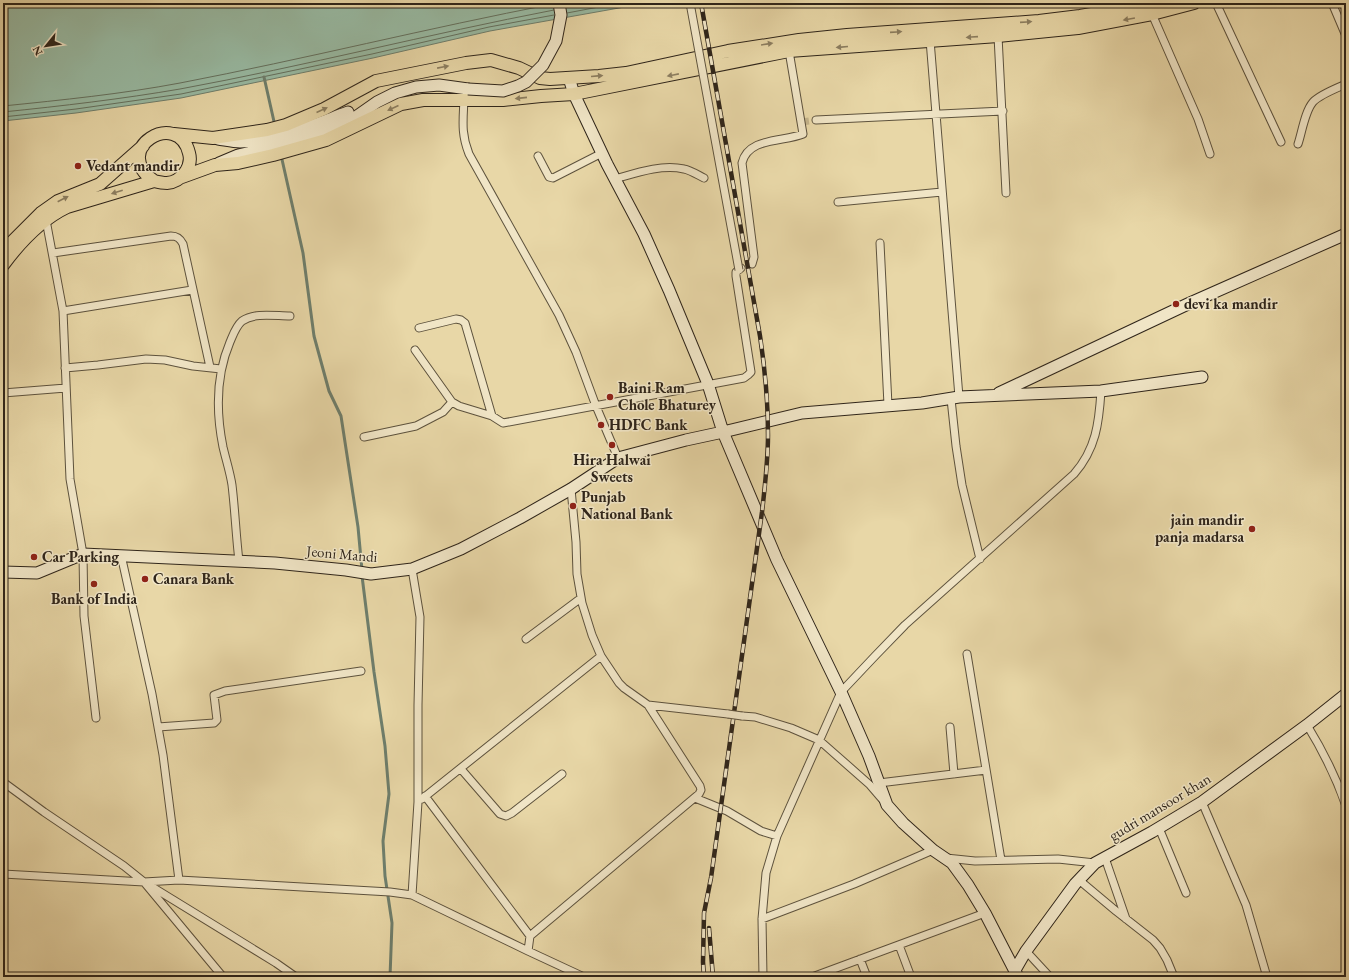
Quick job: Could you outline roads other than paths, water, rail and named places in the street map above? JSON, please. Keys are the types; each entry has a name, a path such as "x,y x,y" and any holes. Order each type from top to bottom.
{"main road":[{"path":"559,3 561,15 556,41 543,65 526,82 518,86 502,91 466,94 401,104 363,124 326,140 289,138 270,143 164,133 155,134 148,139 140,151 142,169 147,176 154,181 166,183 175,181 215,165 238,163 270,143 289,138 396,93 416,87 439,85 466,94 503,100 547,95 574,94 789,51 998,36 1078,28 1154,9"},
{"path":"289,138 324,109 376,81 466,62 491,60 519,68 540,78 550,80 626,73 728,51 798,40 1039,21 1154,9 1194,3"},
{"path":"569,78 574,94 602,153 644,234 708,384 723,432 777,560 841,692 887,805 903,823 933,850 952,863 968,885 985,913 1016,974"},
{"path":"174,134 184,142 190,154 190,163 182,177"},
{"path":"3,252 41,213 58,201 100,184 143,146"},
{"path":"3,265 22,243 46,220 67,207 154,181"},
{"path":"995,395 1190,303 1346,234"},
{"name":"Jeoni Mandi","path":"3,572 36,573 83,554 239,561 346,570 371,574 412,569 460,549 571,489 618,458 686,440 802,413 995,395 1101,391 1202,377"},
{"name":"gudri mansoor khan","path":"1016,974 1026,951 1079,880 1100,861 1202,802 1307,725 1346,694"}],"street":[{"path":"415,350 452,402 458,406 492,416 503,423 744,378 751,372 736,276 736,272 740,269 690,3"},
{"path":"1216,3 1281,142"},
{"path":"1332,3 1346,36"},
{"path":"1154,9 1198,119 1210,154"},
{"path":"998,36 1006,193"},
{"path":"930,40 942,192 955,398 956,446 962,485 980,559"},
{"path":"752,264 754,257 742,163 744,156 748,150 771,140 803,134 789,51"},
{"path":"1298,144 1308,111 1312,103 1327,93 1346,84"},
{"path":"466,94 462,128 464,142 469,154 559,315 576,352 596,406 618,458"},
{"path":"816,120 1003,111"},
{"path":"538,156 549,177 553,178 602,153"},
{"path":"615,179 650,170 671,168 685,169 704,178"},
{"path":"838,202 942,192"},
{"path":"46,220 63,311 70,479 83,554 84,616 96,718"},
{"path":"53,253 175,236 180,238 183,244 210,368"},
{"path":"880,243 888,405"},
{"path":"63,311 192,290"},
{"path":"239,561 232,484 223,446 218,402 221,369 228,346 241,321 259,315 290,316"},
{"path":"419,328 456,319 465,323 492,416"},
{"path":"65,368 98,366 146,359 165,360 193,366 221,369"},
{"path":"3,393 66,388"},
{"path":"763,977 762,919 766,873 777,836 841,692 890,640 1081,466 1093,443 1099,422 1101,391"},
{"path":"364,437 416,426 443,412 452,402"},
{"path":"528,951 530,936 695,798 701,790 700,786 648,705 624,688 601,656 592,635 581,598 577,574 576,542 571,489"},
{"path":"121,555 152,694 163,755 179,880"},
{"path":"412,569 420,617 418,802 412,895"},
{"path":"526,639 581,598"},
{"path":"967,654 1002,860"},
{"path":"418,802 601,656"},
{"path":"158,727 214,723 217,720 214,696 218,692 225,690 360,671"},
{"path":"648,705 755,717 791,728 819,740 870,785 887,805"},
{"path":"1307,725 1324,753 1340,788 1346,806"},
{"path":"950,727 954,774"},
{"path":"461,769 500,814 506,816 562,774"},
{"path":"879,783 986,770"},
{"path":"3,782 44,812 124,866 144,882 276,963 296,977"},
{"path":"425,796 530,936"},
{"path":"695,798 727,811 761,831 777,836"},
{"path":"1202,802 1246,905 1267,977"},
{"path":"1159,828 1186,893"},
{"path":"762,919 854,884 933,850"},
{"path":"942,857 975,861 1058,859 1100,861 1126,919"},
{"path":"3,874 144,882 179,880 387,892 412,895 584,977"},
{"path":"1079,880 1153,940 1167,960 1174,977"},
{"path":"144,882 223,977"},
{"path":"812,977 985,913"},
{"path":"899,945 911,977"},
{"path":"1026,951 1050,977"},
{"path":"860,959 867,977"}],"water":[{"path":"3,3 647,3 490,31 373,58 181,98 76,113 3,121"}],"waterway":[{"path":"264,77 275,126"},
{"path":"281,155 303,253 314,336 329,391 341,416 358,527 362,570"},
{"path":"362,576 385,746 389,794 383,841 385,876 392,923 390,977"}],"tunnel":[{"path":"802,122 816,120"}],"railway":[{"path":"701,3 760,336 766,386 768,435 767,464 762,512 711,878 704,913 704,977"},
{"path":"709,928 713,977"}],"place":[{"name":"Vedant mandir","path":"78,166"},
{"name":"devi ka mandir","path":"1176,304"},
{"name":"Baini Ram Chole Bhaturey","path":"610,397"},
{"name":"HDFC Bank","path":"601,425"},
{"name":"Hira Halwai Sweets","path":"612,445"},
{"name":"Punjab National Bank","path":"573,506"},
{"name":"jain mandir panja madarsa","path":"1252,529"},
{"name":"Car Parking","path":"34,557"},
{"name":"Canara Bank","path":"145,579"},
{"name":"Bank of India","path":"94,584"}]}
